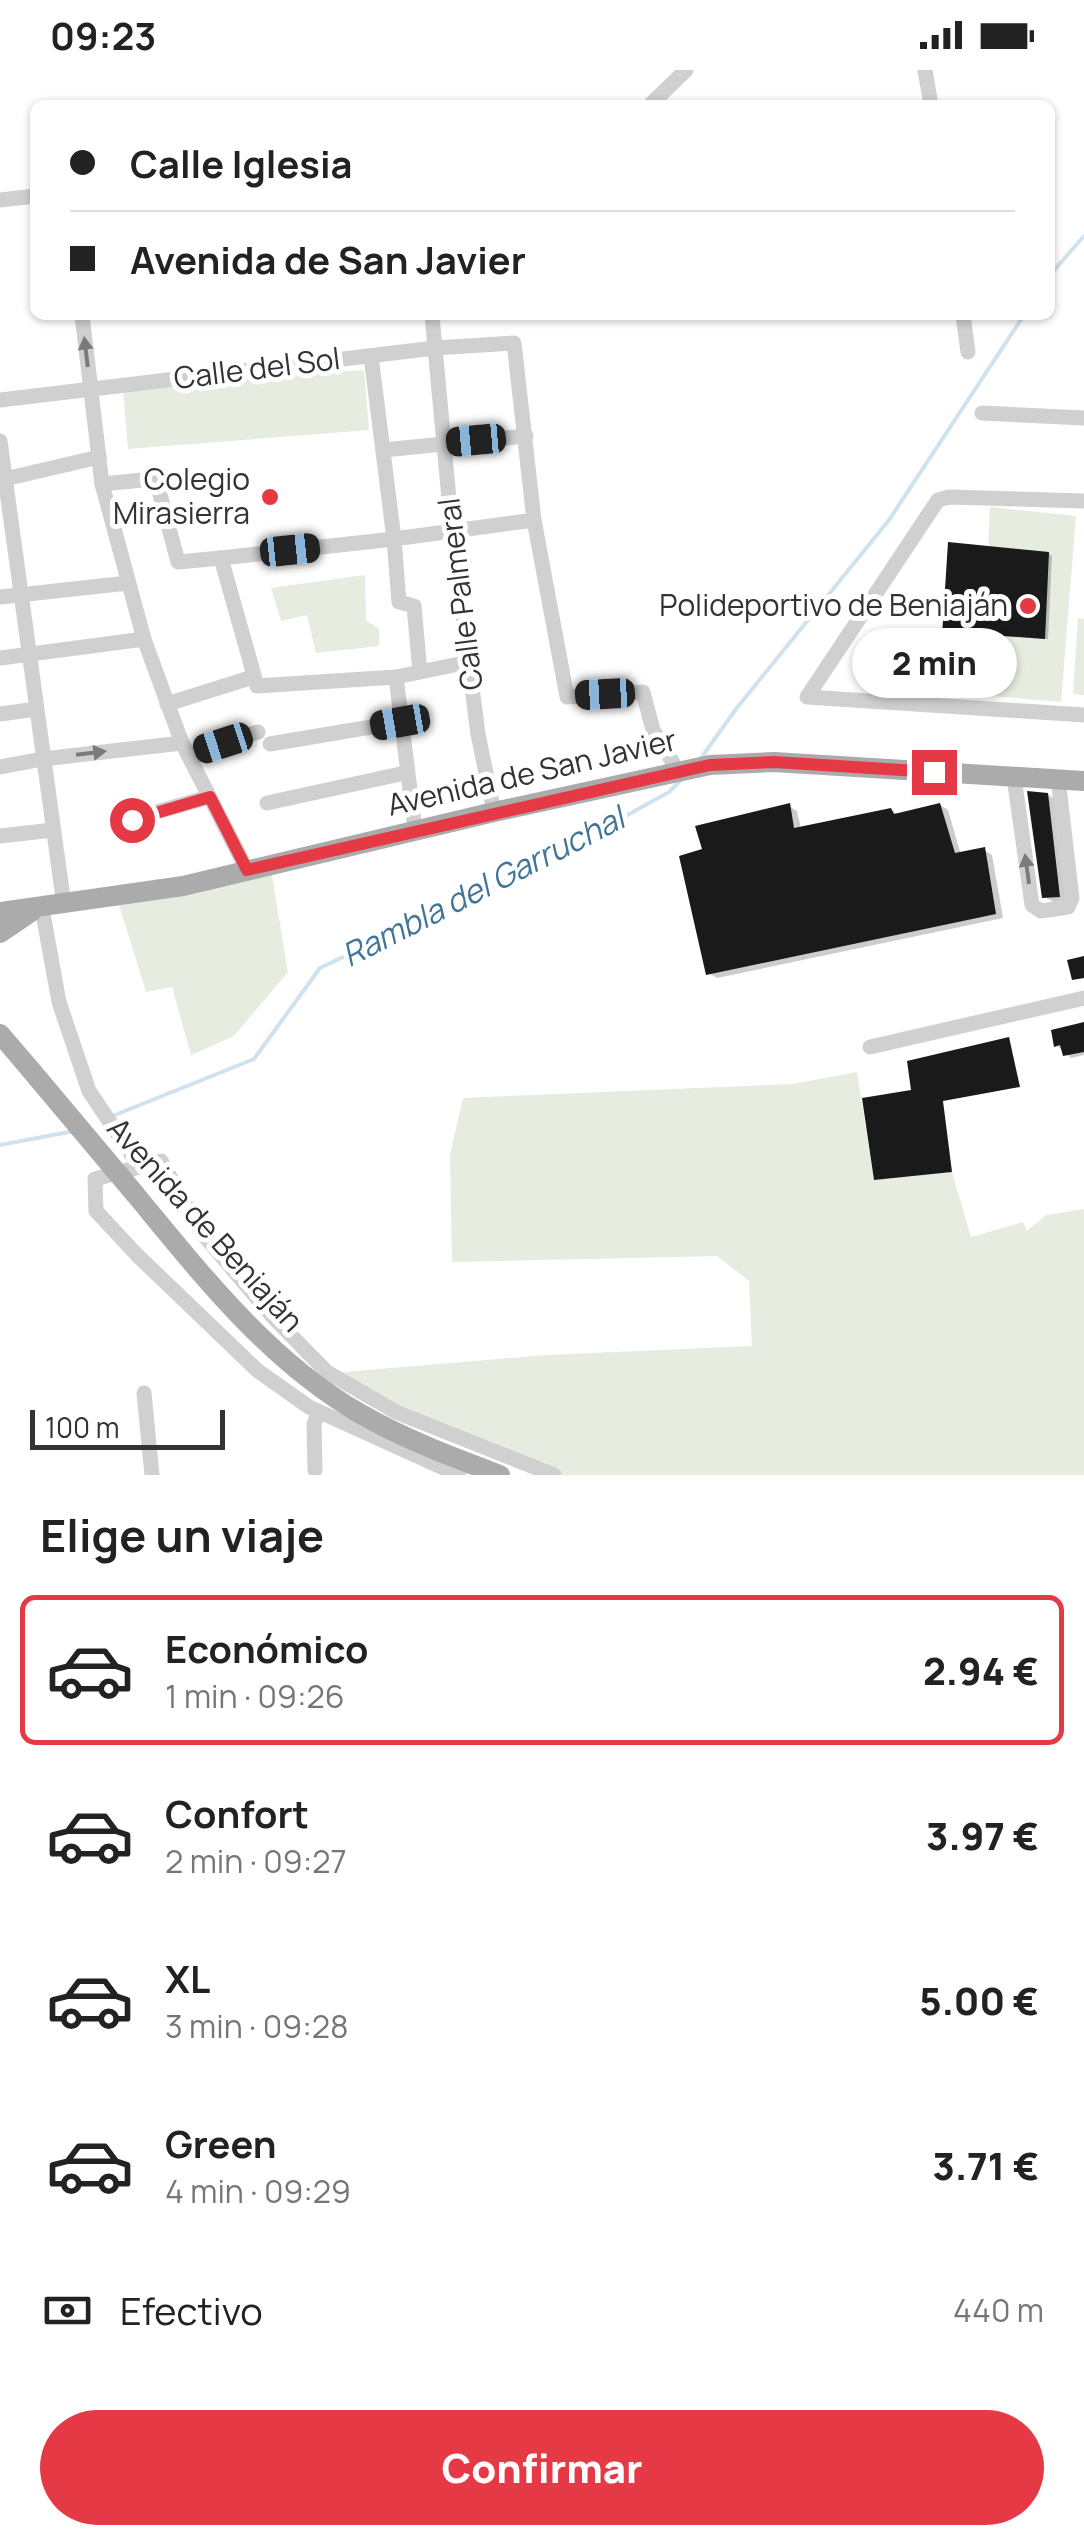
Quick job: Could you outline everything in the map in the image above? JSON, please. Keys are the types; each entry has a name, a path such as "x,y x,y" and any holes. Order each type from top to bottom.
{"main road":[{"name":"Avenida de San Javier","path":"0,912 150,892 678,771 726,764 774,762 1084,781"},
{"path":"0,933 26,914 42,908"},
{"name":"Avenida de Beniaján","path":"0,1034 235,1311 310,1380 398,1434 500,1475"}],"street":[{"path":"655,100 686,70"},
{"path":"925,70 929,100"},
{"path":"0,200 30,197"},
{"path":"82,320 102,484 144,639 185,749 247,870"},
{"name":"Calle Palmeral","path":"432,320 452,531 478,734 494,812"},
{"path":"963,320 968,352"},
{"name":"Calle del Sol","path":"0,400 435,348 514,343 526,436"},
{"path":"372,356 399,602 414,606 420,672"},
{"path":"982,414 1084,418"},
{"path":"383,450 526,436 534,520 567,697 643,692 653,730 678,771"},
{"path":"0,441 64,904"},
{"path":"5,479 99,457"},
{"path":"102,484 153,479 178,562 534,520"},
{"path":"1084,501 943,497 934,504 806,697 1084,715"},
{"path":"221,558 255,681"},
{"path":"0,597 128,583"},
{"path":"0,658 144,639"},
{"path":"166,704 255,681 396,676 469,662"},
{"path":"396,676 414,830"},
{"path":"0,714 36,709"},
{"path":"0,768 43,759 185,749 400,722"},
{"path":"267,803 405,773"},
{"path":"1014,777 1032,905 1041,910 1068,906 1072,898 1058,780"},
{"path":"132,820 210,797"},
{"path":"0,836 53,830"},
{"path":"42,908 58,1002 89,1091 140,1167"},
{"path":"870,1047 1084,998"},
{"path":"459,1475 318,1412 258,1371 137,1256 96,1211 94,1180 161,1161 201,1232 273,1317 328,1372 396,1412 554,1475"},
{"path":"144,1393 152,1475"},
{"path":"315,1470 314,1425 318,1412"}],"shaded area":[{"path":"364,370 369,430 128,449 123,389"},
{"name":"Polideportivo de Beniaján","path":"990,507 1076,516 1061,702 982,695"},
{"path":"365,575 366,620 379,629 379,646 316,653 307,615 281,621 271,588"},
{"path":"1078,618 1084,619 1084,695 1073,694"},
{"path":"270,864 288,972 234,1036 191,1055 172,987 146,992 117,898"},
{"path":"857,1072 874,1180 952,1172 971,1237 1023,1222 1027,1231 1046,1215 1084,1209 1084,1475 554,1475 349,1385 344,1372 547,1355 752,1346 749,1281 717,1256 452,1262 450,1154 463,1098 792,1084"}],"building":[{"path":"948,542 1049,552 1045,639 977,634 976,639 942,636"},
{"path":"1027,791 1048,793 1060,897 1042,898"},
{"path":"790,803 794,828 891,808 894,814 940,803 955,853 985,847 996,914 706,975 679,856 702,849 695,826"},
{"path":"1084,956 1084,978 1072,980 1067,960"},
{"path":"1084,1022 1084,1052 1063,1056 1060,1045 1054,1047 1051,1030"},
{"path":"1009,1037 1020,1087 943,1101 952,1172 874,1180 862,1098 911,1090 907,1061"}],"waterway":[{"name":"Rambla del Garruchal","path":"1055,269 1084,236"},
{"name":"Rambla del Garruchal","path":"701,758 889,520 1021,320"},
{"name":"Rambla del Garruchal","path":"110,1117 254,1059 320,968 539,864 669,792 681,780"},
{"name":"Rambla del Garruchal","path":"0,1145 74,1131"}],"place":[{"name":"Colegio Mirasierra","path":"270,497"},
{"name":"Polideportivo de Beniaján","path":"1028,606"}],"route":[{"path":"132,820 210,797 247,870 710,765 774,762 934,772"}]}
